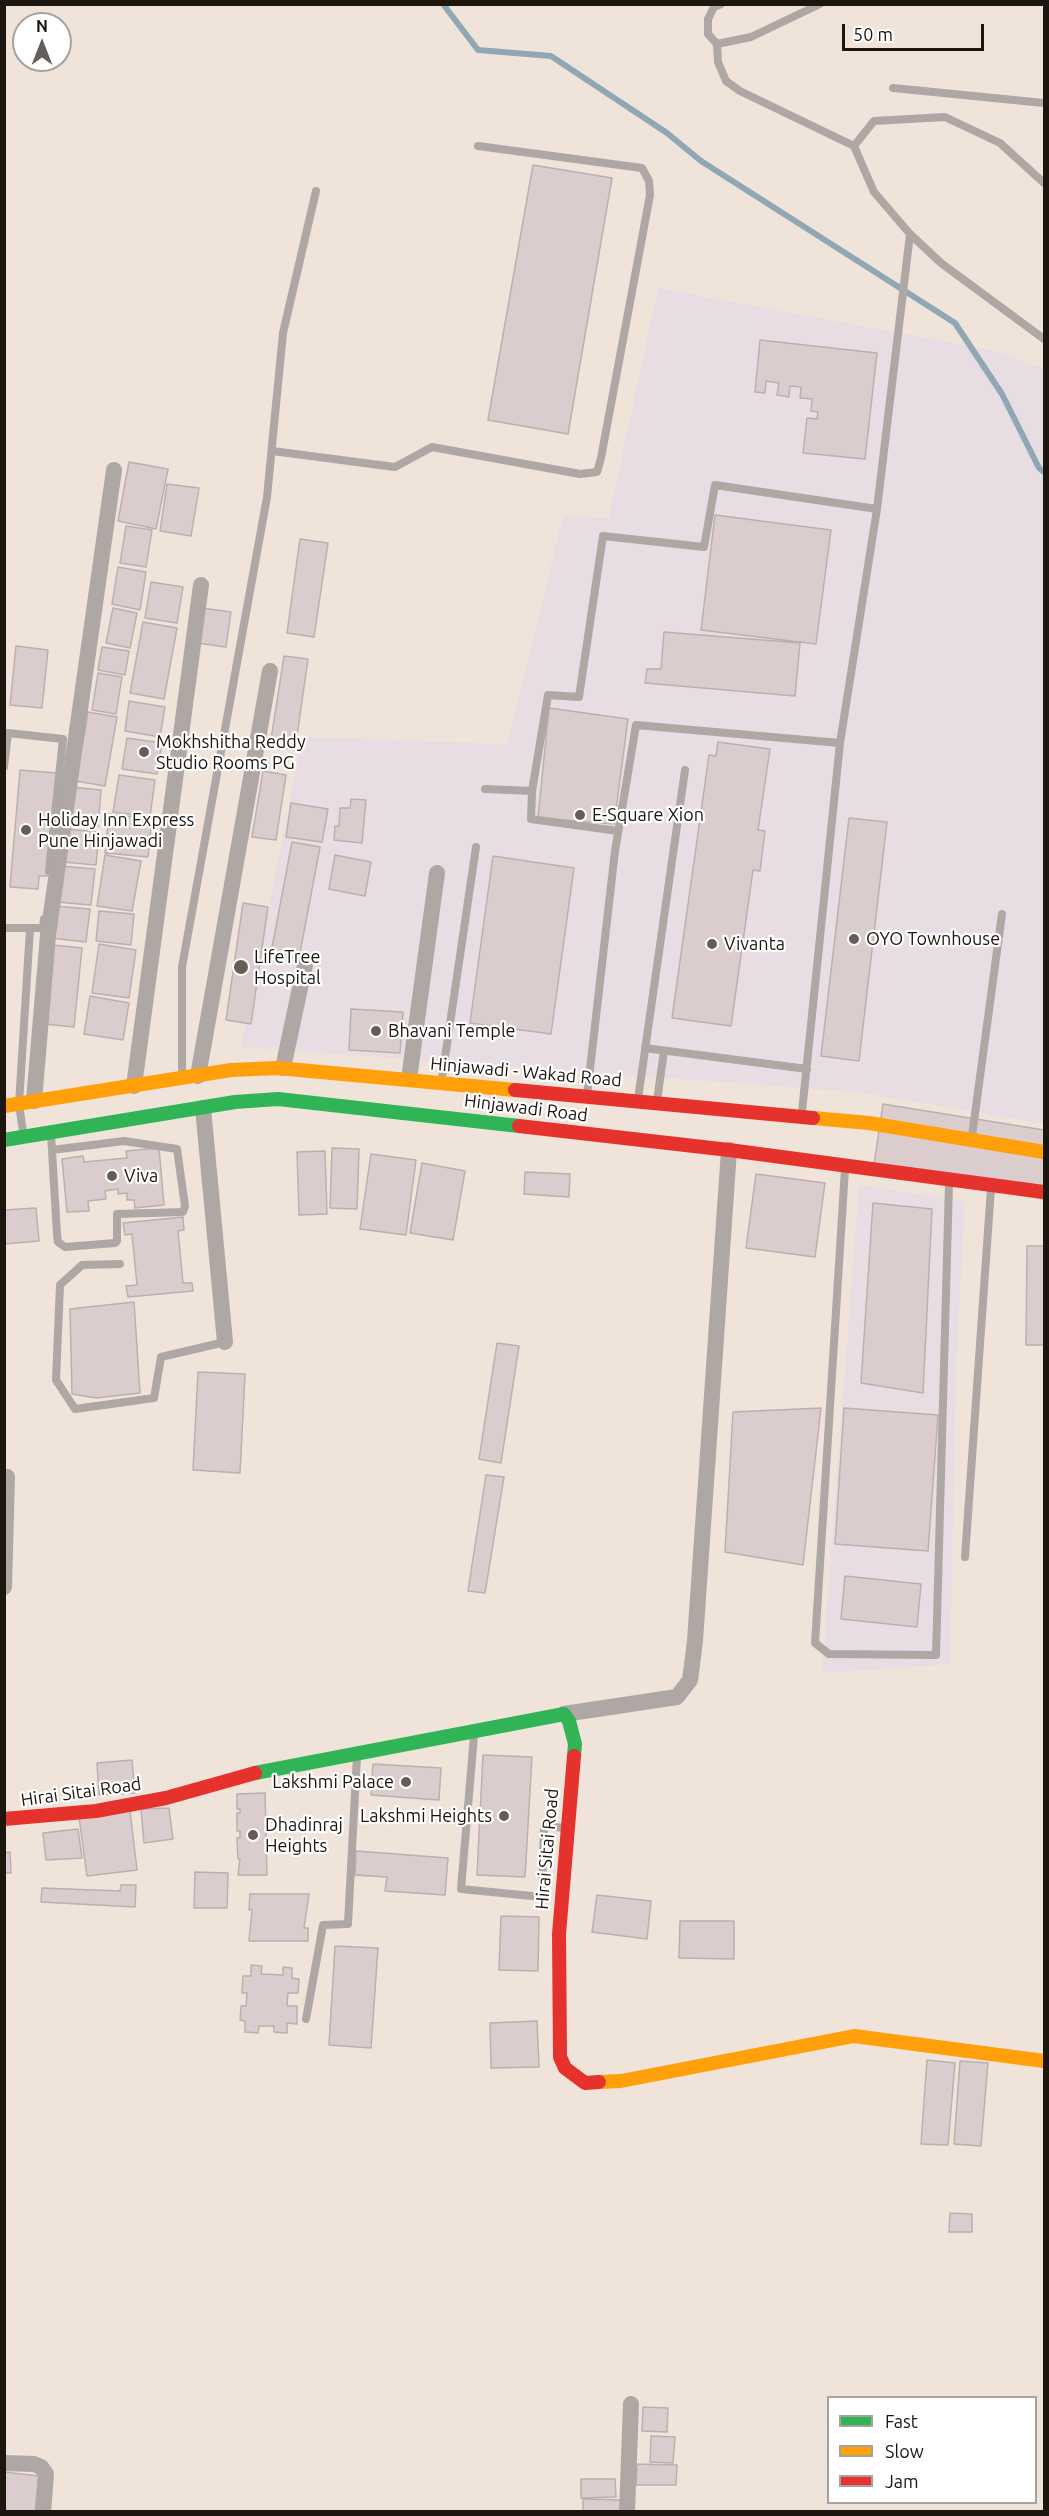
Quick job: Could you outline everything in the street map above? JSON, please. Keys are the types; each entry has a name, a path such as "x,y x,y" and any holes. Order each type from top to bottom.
{"main road":[{"name":"Hinjawadi - Wakad Road","path":"4,1106 231,1070 283,1068 869,1123 1044,1152"},
{"name":"Hinjawadi Road","path":"4,1140 235,1102 278,1099 729,1150 1044,1192"},
{"name":"Hirai Sitai Road","path":"4,1819 96,1811 166,1798 231,1778 564,1714 569,1720 575,1744 566,1828 559,1934 560,2057 566,2068 585,2083 621,2081 854,2036 1044,2061"}],"street":[{"path":"26,1102 114,470"},
{"path":"134,1086 201,585"},
{"path":"190,1077 270,671"},
{"path":"409,1079 437,873"},
{"path":"283,1068 306,960"},
{"path":"203,1108 225,1342"},
{"path":"564,1714 677,1697 690,1680 696,1630 729,1150"},
{"path":"4,1477 7,1477 4,1587"},
{"path":"627,2511 631,2404"},
{"path":"4,2463 34,2464 41,2467 46,2474 43,2511"}],"lane":[{"path":"721,4 714,7 708,19 708,34 717,44 718,62 726,81 740,91 854,146 874,192 910,234 941,263 1044,339"},
{"path":"717,44 751,37 820,4"},
{"path":"893,88 1044,103"},
{"path":"854,146 874,121 945,117 1000,143 1044,183"},
{"path":"272,451 395,467 432,447 580,474 597,472 602,458 650,195 649,181 642,168 478,146"},
{"path":"190,1077 182,967 267,497 283,333 316,191"},
{"path":"802,1116 840,743 876,509 910,234"},
{"path":"618,831 531,819 532,790 548,695 579,697 603,536 704,547 715,485 876,509"},
{"path":"587,1095 618,831 636,725 840,743"},
{"path":"4,767 8,733 63,739 43,928 4,928"},
{"path":"638,1100 685,770"},
{"path":"485,789 532,790"},
{"path":"442,1082 476,847"},
{"path":"971,1140 1002,914"},
{"path":"24,1137 30,929"},
{"path":"645,1048 807,1069"},
{"path":"657,1102 664,1051"},
{"path":"51,1131 52,1150 57,1234 58,1242 65,1247 115,1243 117,1241 117,1214 183,1212 185,1206 177,1149 124,1141 52,1150"},
{"path":"845,1165 814,1642 829,1654 936,1655 949,1178"},
{"path":"965,1557 992,1184"},
{"path":"120,1264 82,1265 60,1285 56,1380 75,1409 154,1398 161,1357 225,1342"},
{"path":"474,1732 461,1889 542,1897 544,1826 566,1828"},
{"path":"306,2019 323,1925 348,1924 357,1753"}],"shaded area":[{"path":"658,288 990,350 1044,369 1044,1124 859,1092 241,1047 303,737 507,744 563,516 609,518"},
{"path":"859,1185 965,1201 956,1367 950,1664 822,1673"}],"building":[{"path":"533,165 612,178 568,434 488,420"},
{"path":"760,340 877,353 865,459 803,453 807,418 817,419 818,412 811,411 812,399 800,398 801,387 790,386 789,397 777,395 779,383 766,381 765,393 755,392"},
{"path":"129,462 168,469 156,529 118,521"},
{"path":"167,484 199,488 191,536 160,531"},
{"path":"715,515 831,530 816,644 701,630"},
{"path":"126,526 152,530 146,567 120,563"},
{"path":"300,539 328,543 314,637 287,633"},
{"path":"118,567 146,572 140,610 112,604"},
{"path":"151,582 183,587 177,623 145,618"},
{"path":"113,608 137,613 130,648 106,643"},
{"path":"202,608 231,612 226,647 197,643"},
{"path":"143,622 177,628 164,699 130,693"},
{"path":"664,632 800,643 795,696 645,683 647,669 661,669"},
{"path":"16,646 48,650 42,708 10,705"},
{"path":"102,647 129,651 125,675 98,670"},
{"path":"284,656 308,659 295,750 270,746"},
{"path":"98,673 122,677 116,714 92,710"},
{"path":"129,701 165,707 160,737 125,731"},
{"path":"549,708 628,719 614,824 538,818"},
{"path":"88,712 117,717 105,786 76,781"},
{"path":"127,738 162,743 157,774 122,769"},
{"name":"Vivanta","path":"718,742 770,749 758,830 765,831 760,871 753,870 731,1026 672,1018 709,755 716,756"},
{"path":"20,770 57,773 47,876 39,876 38,889 10,887"},
{"path":"263,771 286,775 276,840 252,837"},
{"path":"119,775 155,780 150,817 113,812"},
{"path":"71,787 101,790 98,827 67,824"},
{"path":"351,799 366,800 362,843 334,840 335,826 339,826 340,808 350,808"},
{"path":"291,803 328,809 322,842 286,837"},
{"path":"109,814 152,819 148,857 105,853"},
{"name":"OYO Townhouse","path":"849,818 887,822 859,1061 821,1056"},
{"path":"66,829 99,832 96,865 63,862"},
{"path":"292,842 320,847 299,958 271,953"},
{"path":"105,855 141,861 132,911 97,906"},
{"path":"335,855 371,862 365,896 329,889"},
{"path":"493,856 574,868 551,1034 470,1023"},
{"path":"60,866 95,869 91,905 56,902"},
{"path":"243,903 268,907 251,1024 226,1020"},
{"path":"54,906 90,909 86,942 50,938"},
{"path":"99,911 134,914 131,945 96,941"},
{"path":"99,944 136,950 129,998 92,993"},
{"path":"53,945 82,948 74,1027 44,1024"},
{"path":"90,996 129,1003 123,1040 84,1034"},
{"name":"Bhavani Temple","path":"351,1009 403,1012 400,1053 349,1050"},
{"path":"883,1104 1044,1130 1044,1199 873,1171"},
{"name":"Viva","path":"159,1148 164,1205 135,1208 134,1200 127,1200 127,1193 118,1194 118,1189 105,1191 106,1199 88,1201 89,1211 67,1212 62,1159 83,1156 84,1162 127,1158 126,1151"},
{"path":"332,1148 359,1149 357,1209 330,1208"},
{"path":"325,1151 327,1214 299,1215 297,1152"},
{"path":"371,1154 416,1160 406,1235 360,1229"},
{"path":"422,1163 465,1171 453,1240 410,1233"},
{"path":"525,1172 570,1174 569,1197 524,1194"},
{"path":"756,1174 825,1183 815,1257 746,1248"},
{"path":"873,1203 932,1209 923,1393 861,1383"},
{"path":"36,1208 39,1241 4,1244 4,1210"},
{"path":"183,1217 184,1230 178,1231 183,1283 192,1283 193,1291 128,1297 126,1286 137,1285 132,1234 125,1235 123,1223"},
{"path":"1027,1246 1044,1246 1044,1345 1026,1345"},
{"path":"134,1302 140,1393 96,1398 72,1394 70,1309"},
{"path":"497,1343 519,1346 501,1463 479,1459"},
{"path":"198,1372 245,1374 240,1473 193,1470"},
{"path":"821,1408 803,1565 725,1552 733,1412"},
{"path":"844,1408 938,1415 928,1551 835,1544"},
{"path":"486,1475 504,1477 485,1593 468,1591"},
{"path":"845,1576 921,1584 917,1627 841,1619"},
{"name":"Lakshmi Heights","path":"483,1755 532,1757 525,1877 477,1875"},
{"path":"132,1760 135,1793 99,1795 97,1763"},
{"name":"Lakshmi Palace","path":"373,1764 441,1768 439,1800 371,1795"},
{"name":"Dhadinraj Heights","path":"265,1793 267,1875 238,1875 240,1859 238,1859 237,1838 240,1838 240,1831 237,1831 237,1813 240,1813 240,1809 237,1809 237,1794"},
{"path":"169,1808 173,1839 144,1843 141,1809"},
{"path":"130,1811 137,1870 87,1876 79,1817"},
{"path":"78,1829 82,1858 46,1860 43,1833"},
{"path":"356,1851 448,1858 445,1895 385,1891 387,1877 355,1875"},
{"path":"10,1852 11,1873 4,1873 4,1853"},
{"path":"195,1872 228,1873 227,1908 194,1908"},
{"path":"121,1885 136,1885 135,1907 41,1902 42,1888 120,1891"},
{"path":"250,1894 309,1894 304,1928 308,1928 308,1941 249,1941 252,1910 249,1910"},
{"path":"597,1895 651,1901 647,1939 592,1932"},
{"path":"501,1916 539,1917 538,1971 499,1970"},
{"path":"680,1921 734,1921 734,1959 679,1958"},
{"path":"335,1946 378,1948 371,2048 329,2045"},
{"path":"251,1965 262,1966 261,1974 283,1975 283,1967 292,1968 292,1978 299,1979 298,1993 288,1993 287,2006 297,2006 297,2024 287,2023 287,2033 274,2032 274,2026 259,2026 258,2033 245,2032 245,2021 240,2020 241,2006 246,2006 247,1993 242,1993 243,1976 251,1976"},
{"path":"537,2021 539,2067 491,2068 490,2023"},
{"path":"927,2060 955,2063 948,2145 921,2144"},
{"path":"960,2061 988,2063 981,2146 954,2144"},
{"path":"950,2213 972,2214 972,2232 949,2232"},
{"path":"643,2407 668,2408 667,2432 642,2431"},
{"path":"651,2436 675,2437 673,2463 650,2462"},
{"path":"637,2464 677,2465 676,2485 636,2485"},
{"path":"4,2472 39,2476 35,2512 4,2512"},
{"path":"581,2479 615,2479 616,2497 581,2498"},
{"path":"583,2499 622,2500 622,2512 583,2512"}],"waterway":[{"path":"443,4 478,50 551,56 667,133 701,161 955,323 1002,394 1039,468 1044,472"}],"traffic: fast":[{"path":"4,1140 235,1102 278,1099 519,1126"},
{"path":"255,1773 564,1714 569,1721 575,1744 574,1756"}],"traffic: slow":[{"path":"4,1106 231,1070 278,1068 515,1090"},
{"path":"813,1118 869,1123 1044,1152"},
{"path":"599,2082 621,2081 854,2036 1044,2061"}],"traffic: jam":[{"path":"515,1090 813,1118"},
{"path":"519,1126 729,1150 1044,1192"},
{"path":"574,1756 559,1934 560,2057 565,2068 585,2083 599,2082"},
{"path":"4,1819 96,1811 166,1798 255,1773"}],"place":[{"name":"Mokhshitha Reddy Studio Rooms PG","path":"144,752"},
{"name":"E-Square Xion","path":"580,815"},
{"name":"Holiday Inn Express Pune Hinjawadi","path":"26,830"},
{"name":"OYO Townhouse","path":"854,939"},
{"name":"Vivanta","path":"712,944"},
{"name":"LifeTree Hospital","path":"241,967"},
{"name":"Bhavani Temple","path":"376,1031"},
{"name":"Viva","path":"112,1176"},
{"name":"Lakshmi Palace","path":"406,1782"},
{"name":"Lakshmi Heights","path":"504,1816"},
{"name":"Dhadinraj Heights","path":"253,1835"}]}
